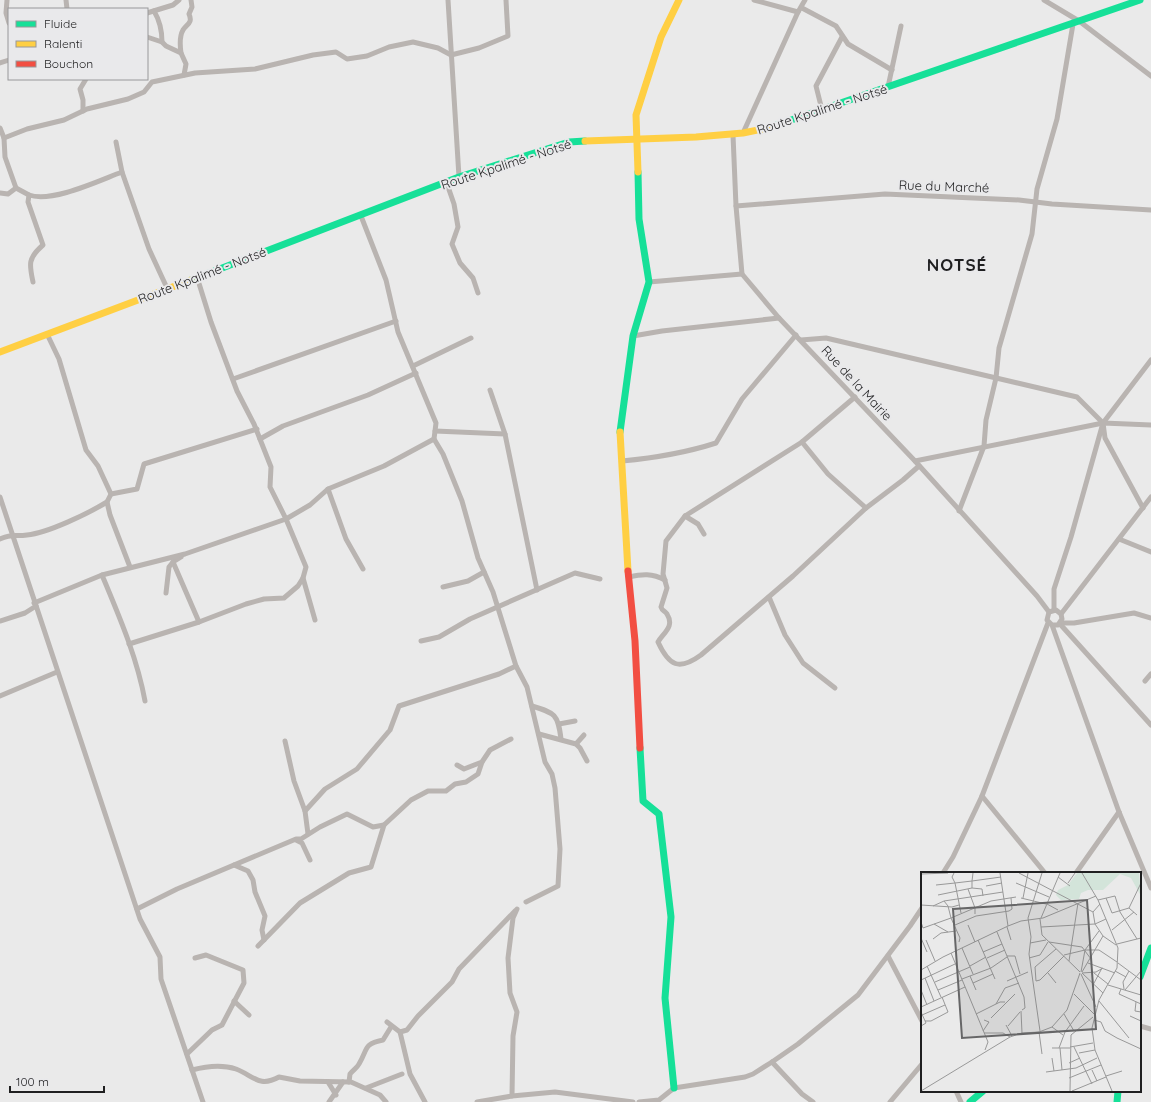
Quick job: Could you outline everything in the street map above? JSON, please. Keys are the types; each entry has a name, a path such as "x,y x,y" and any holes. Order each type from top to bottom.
{"main road":[{"path":"674,1088 664,998 671,917 659,814 643,801 635,641 629,577 620,424 632,336 649,282 639,219 636,115 662,37 679,0"},
{"name":"Route Kpalimé - Notsé","path":"0,352 361,216 459,176 569,142 733,135 780,125 1140,0"},
{"path":"1141,974 1151,948"},
{"path":"970,1102 981,1092"},
{"path":"1117,1102 1118,1092"}],"street":[{"path":"7,0 6,14 8,20"},
{"path":"148,13 173,5 179,0"},
{"path":"184,75 186,64 180,43 182,31 189,25 191,18 189,14 192,7 191,0"},
{"path":"448,0 459,176"},
{"path":"4,138 27,129 64,120 83,111 114,101 128,99 144,92 152,82 184,75 235,69 255,70 336,52 347,59 361,57 389,47 413,42 438,48 452,55 479,48 508,36 506,0"},
{"path":"754,0 800,10 836,26 848,44 892,70"},
{"path":"743,134 806,0"},
{"path":"1044,0 1151,76"},
{"path":"154,11 159,18 162,31 162,42"},
{"path":"959,511 984,446 986,420 996,378 999,348 1032,234 1037,189 1057,119 1076,23"},
{"path":"888,87 901,26"},
{"path":"148,37 162,42 166,46 182,53"},
{"path":"822,110 816,86 842,37"},
{"path":"83,111 83,100 80,89 85,80"},
{"path":"0,128 4,138 6,157 16,188 36,198 50,197 122,172"},
{"path":"649,282 742,274 736,206 733,135"},
{"path":"116,142 122,172 149,249 167,288"},
{"path":"446,182 454,204 458,227 452,244 460,263 473,278 478,293"},
{"path":"0,193 8,194 16,188"},
{"name":"Rue du Marché","path":"736,206 885,194 1151,210"},
{"path":"29,195 28,202 42,245 34,253 30,264 33,282"},
{"path":"361,216 386,280 396,321 436,423 434,439 443,454 462,501 478,558 498,607 516,666 527,687 545,762 552,774 555,788 560,849 558,886 526,902"},
{"name":"Rue de la Mairie","path":"742,274 779,318 915,461 1051,611"},
{"path":"129,644 199,622 246,604 264,599 284,598 298,586 303,578 306,567 286,519 270,487 271,467 257,429 233,379 211,322 196,277"},
{"path":"632,336 662,331 779,318"},
{"path":"233,379 396,321"},
{"path":"48,334 59,359 86,450 98,466 111,494"},
{"path":"622,461 649,459 689,452 716,443 742,399 796,335"},
{"path":"413,366 471,338"},
{"path":"801,340 826,338 1077,397 1103,423 1105,438 1143,508"},
{"path":"1151,360 1103,423 1071,537 1054,589 1051,611 1046,617 1050,624 1119,812 1151,888"},
{"path":"260,439 283,426 368,395 416,373"},
{"path":"490,390 505,434 537,590"},
{"path":"855,398 802,442 685,516 666,541 663,574 667,588 661,607 667,613 670,626 669,630 660,637 658,642 667,658 672,662 682,665 687,664 701,655 769,597 866,508 919,466"},
{"path":"915,461 1103,423 1151,425"},
{"path":"111,494 137,490 144,464 257,429"},
{"path":"435,431 505,434"},
{"path":"0,622 25,613 35,604 102,574 185,554 286,519 310,505 328,489 384,466 434,439"},
{"path":"802,442 828,474 866,508"},
{"path":"328,489 346,539 364,568"},
{"path":"0,539 12,534 27,535 50,529 95,510 107,502 111,494"},
{"path":"0,497 137,909 160,957 161,979 203,1102"},
{"path":"1151,497 1061,614 1060,623 1151,725"},
{"path":"107,502 118,540 130,567"},
{"path":"685,516 698,524 704,534"},
{"path":"1119,539 1151,552"},
{"path":"166,593 169,567 173,562 185,554"},
{"path":"173,562 199,622"},
{"path":"443,587 468,581 484,572"},
{"path":"421,641 439,637 470,619 575,573 600,579"},
{"path":"102,574 140,675 145,701"},
{"path":"629,577 641,574 654,575 665,580"},
{"path":"303,578 315,620"},
{"path":"769,597 785,635 803,664 835,688"},
{"path":"1051,611 1061,614"},
{"path":"1050,624 1074,623 1134,613 1151,618"},
{"path":"944,872 953,857 982,796 1050,624"},
{"path":"305,812 326,789 357,769 390,730 399,706 500,674 516,666"},
{"path":"0,696 57,672"},
{"path":"1145,681 1151,674"},
{"path":"532,706 551,712 559,724 561,739"},
{"path":"559,724 575,721"},
{"path":"539,734 576,744 587,761"},
{"path":"576,744 584,735"},
{"path":"258,946 300,903 349,873 370,868 384,825 411,800 428,791 446,791 455,784 466,782 478,774 482,762 490,750 511,739"},
{"path":"285,741 294,781 305,812 308,834"},
{"path":"457,765 464,769 482,762"},
{"path":"982,796 1044,872"},
{"path":"1077,872 1119,812"},
{"path":"137,909 177,889 296,839 301,839 347,814 373,827 384,825"},
{"path":"296,839 302,843 310,860"},
{"path":"234,865 248,871 253,880 255,892 265,916 262,930 264,940"},
{"path":"387,1022 391,1027 400,1032 407,1030 422,1011 452,982 459,969 517,909 513,918 508,958 510,993 517,1012 513,1036 512,1096"},
{"path":"639,1102 660,1101 674,1088 745,1077 753,1074 772,1062 858,995 921,909"},
{"path":"187,1054 212,1030 222,1025 244,983 243,970 206,955 196,958"},
{"path":"888,956 921,1019"},
{"path":"234,1001 249,1015"},
{"path":"1141,1026 1151,1029"},
{"path":"349,1082 350,1074 358,1067 367,1046 371,1042 382,1040 391,1027"},
{"path":"400,1032 410,1074 425,1102"},
{"path":"772,1062 802,1094 813,1102"},
{"path":"890,1102 921,1065"},
{"path":"192,1070 211,1066 235,1069 261,1082 269,1082 279,1077 300,1081 349,1082 380,1095 386,1102"},
{"path":"366,1088 402,1074"},
{"path":"328,1082 336,1095"},
{"path":"329,1102 336,1095 343,1082"},
{"path":"478,1102 512,1096 555,1092 633,1102"},
{"path":"956,1092 961,1102"}],"traffic: fast":[{"path":"768,128 1140,0"},
{"path":"191,280 459,177 569,142 585,141"},
{"path":"620,432 633,336 649,282 639,219 638,172"},
{"path":"640,748 643,801 659,814 671,917 665,998 674,1088"},
{"path":"1141,974 1151,948"},
{"path":"970,1102 982,1092"},
{"path":"1117,1102 1118,1092"}],"traffic: slow":[{"path":"638,172 636,115 661,37 679,0"},
{"path":"585,141 696,137 743,133 768,128"},
{"path":"0,352 191,280"},
{"path":"620,432 628,571"}],"traffic: jam":[{"path":"628,571 635,641 640,748"}],"district":[{"name":"NOTSÉ","path":"957,265"}]}
